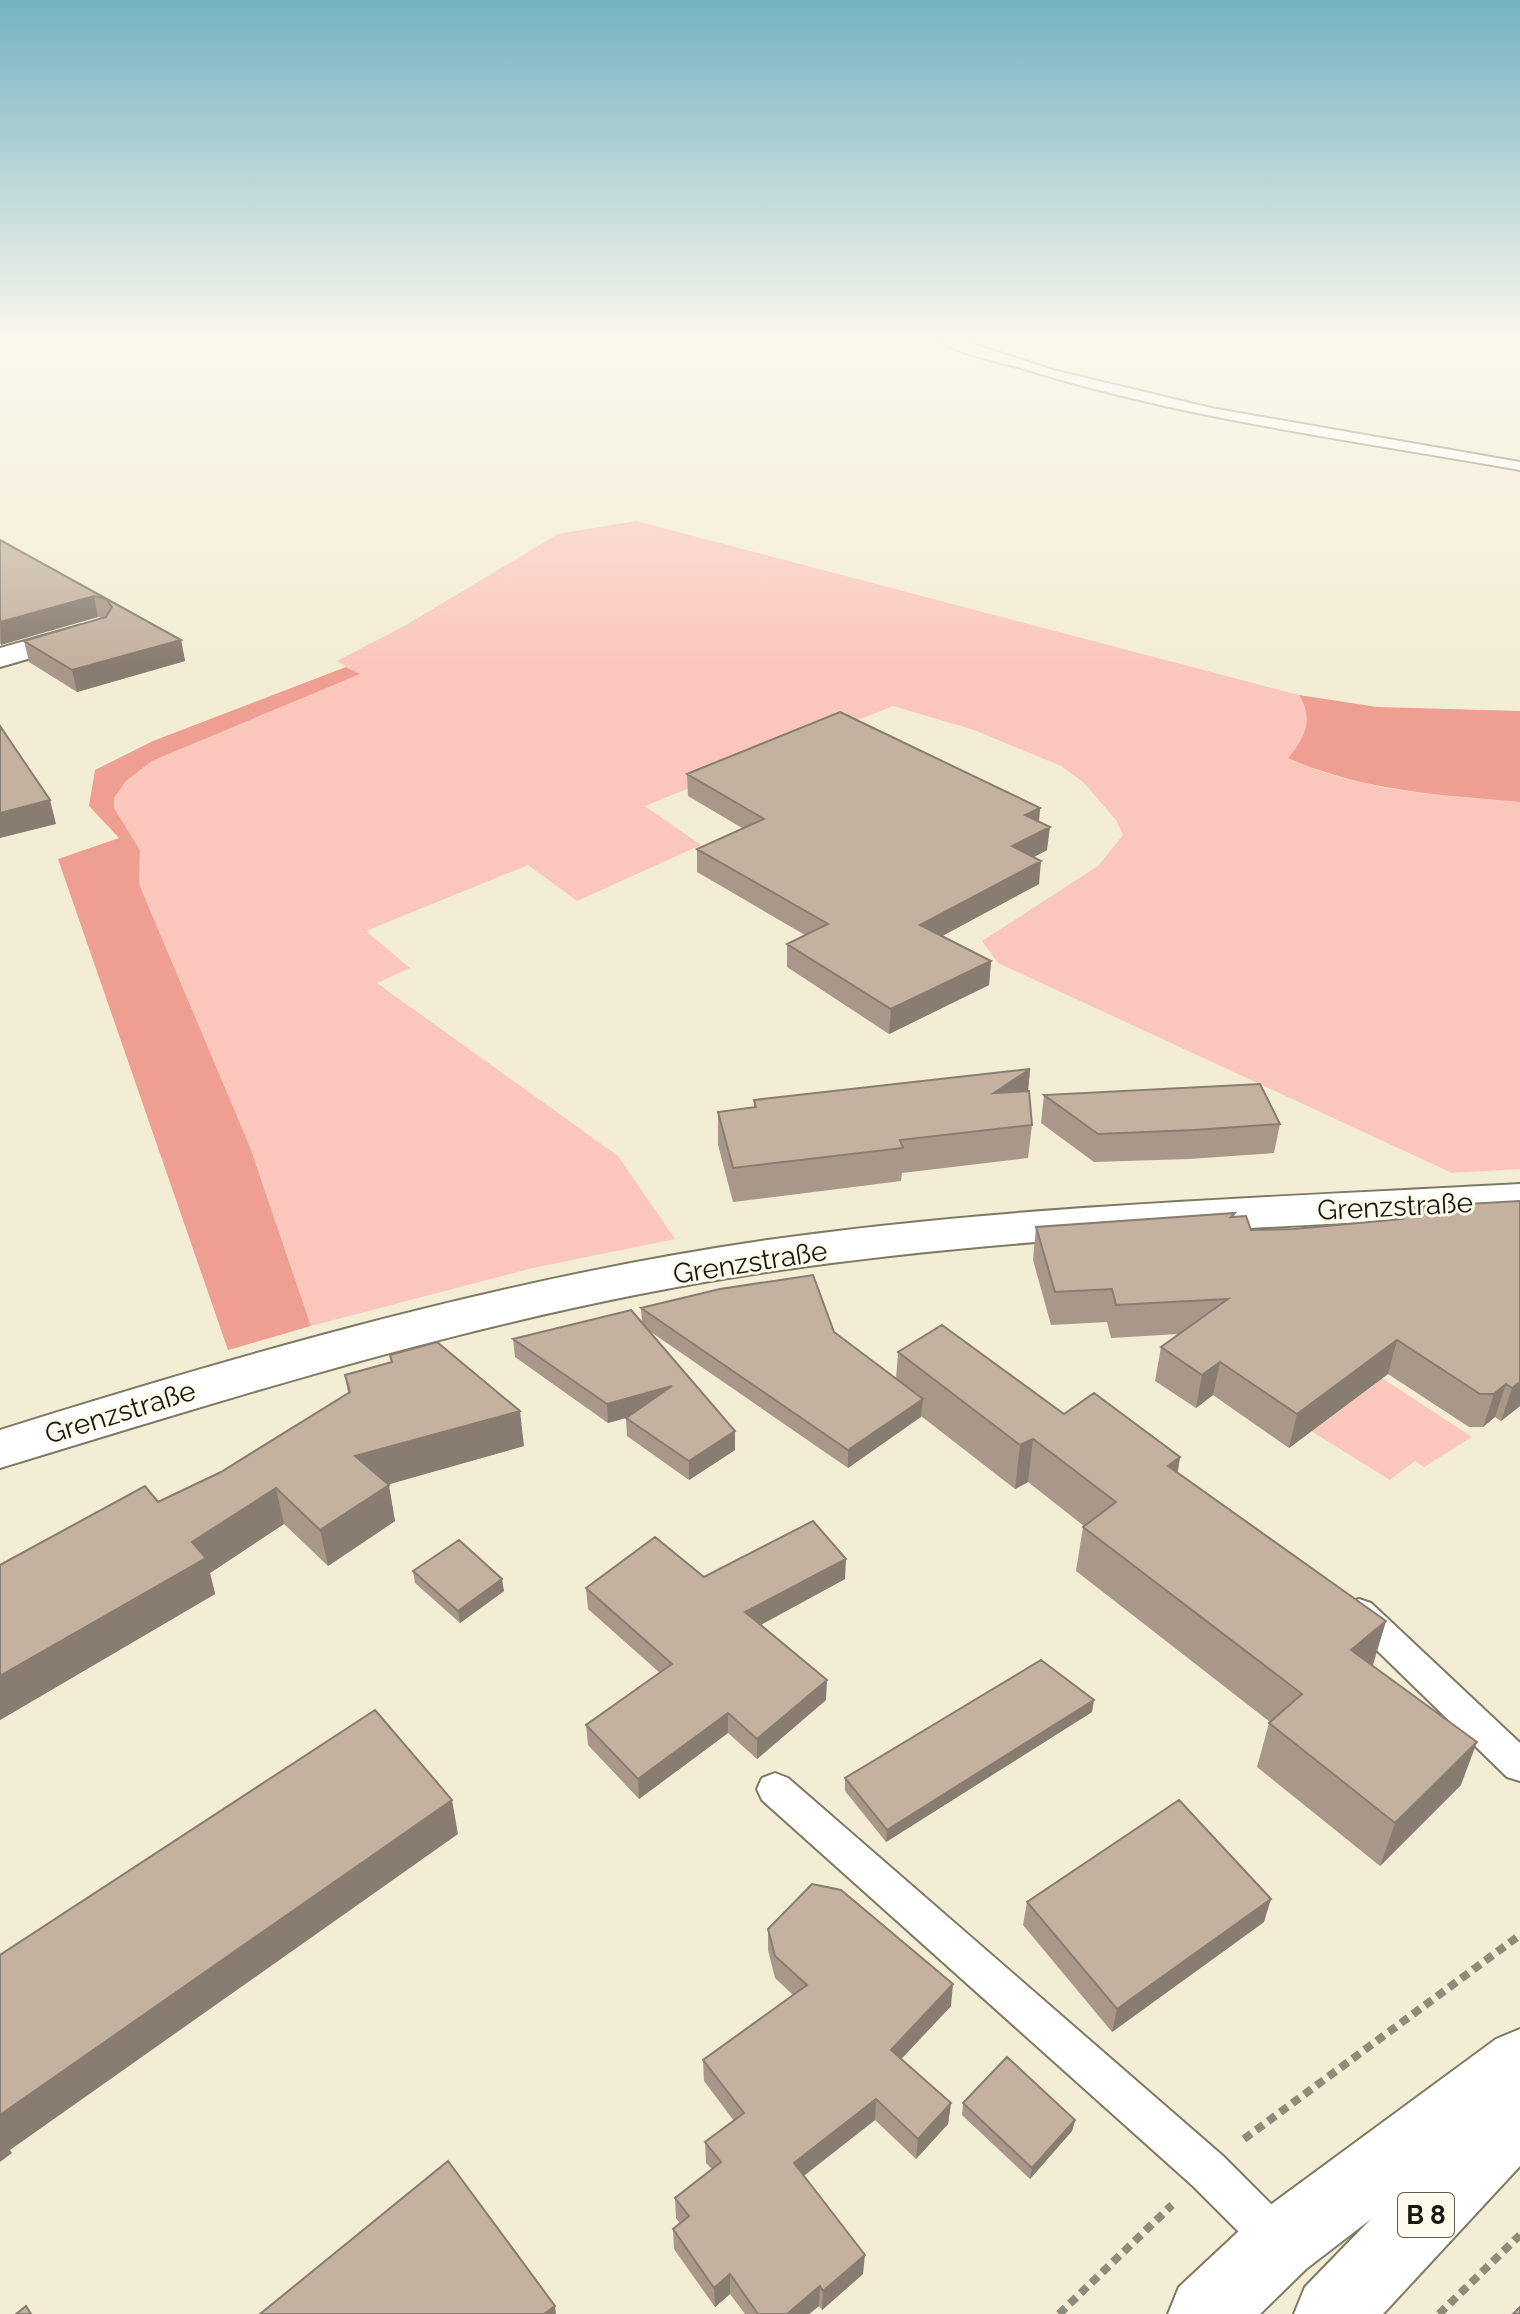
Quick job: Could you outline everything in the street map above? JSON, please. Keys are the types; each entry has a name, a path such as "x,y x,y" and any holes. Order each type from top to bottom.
{"street":[{"path":"0,658 99,629"},
{"name":"Grenzstraße","path":"0,1449 148,1402 447,1322 630,1281 789,1253 1122,1220 1520,1199"},
{"name":"B 8","path":"1206,2314 1280,2243 1520,2063"},
{"name":"B 8","path":"1332,2314 1520,2115"}],"lane":[{"path":"1389,446 1520,466"},
{"path":"1335,1595 1360,1613 1520,1766"},
{"path":"775,1789 1208,2171 1280,2243"}],"path":[{"path":"1059,2314 1229,2150 1520,1935"},
{"path":"1439,2314 1520,2235"}],"shaded area":[{"path":"636,521 1299,695 1306,713 1306,728 1288,758 1373,785 1520,802 1520,1169 1452,1173 998,963 982,941 1098,866 1123,835 1116,820 1083,782 1061,766 974,730 893,706 645,806 701,845 577,901 528,865 366,931 410,968 377,983 618,1156 675,1239 533,1268 311,1326 250,1147 139,884 140,850 114,808 114,798 126,781 152,761 359,674 337,661 406,625 558,534"},
{"path":"346,667 360,674 152,761 126,781 114,798 114,808 140,850 139,884 250,1147 311,1326 228,1350 58,859 119,838 89,806 95,770 153,741"},
{"path":"1299,695 1377,707 1520,711 1520,802 1373,785 1288,758 1306,728 1306,713"},
{"path":"1382,1378 1472,1437 1424,1467 1415,1461 1390,1480 1311,1431"}],"building":[{"path":"0,540 181,640 72,670 24,641 106,617 112,607 106,599 94,596 0,622"},
{"path":"840,712 1040,808 1025,815 1050,827 1012,846 1041,861 920,925 991,961 891,1009 787,944 828,924 697,849 764,819 687,774"},
{"path":"0,726 50,800 0,813"},
{"path":"1030,1069 994,1093 1029,1091 1032,1125 900,1140 903,1148 733,1168 718,1112 756,1107 754,1100"},
{"path":"1260,1084 1280,1124 1098,1134 1044,1095"},
{"path":"1520,1201 1520,1382 1512,1388 1506,1384 1494,1394 1480,1394 1397,1340 1297,1414 1220,1362 1202,1375 1161,1347 1228,1299 1116,1305 1112,1289 1055,1292 1036,1227 1235,1213 1231,1217 1246,1216 1251,1230 1293,1229 1403,1219 1397,1208"},
{"path":"813,1275 834,1332 923,1399 848,1450 641,1308 720,1289"},
{"path":"631,1310 735,1431 689,1461 626,1418 672,1386 607,1404 513,1339"},
{"path":"942,1325 1064,1414 1094,1393 1180,1457 1168,1466 1386,1621 1351,1650 1477,1742 1395,1823 1269,1723 1302,1694 1083,1527 1116,1502 1033,1439 1020,1445 898,1352"},
{"path":"437,1342 520,1411 355,1456 389,1485 320,1530 276,1488 192,1542 206,1558 0,1676 0,1565 145,1486 158,1502 221,1472 350,1392 345,1375 392,1362 390,1355"},
{"path":"813,1521 846,1559 745,1612 827,1680 757,1739 728,1713 638,1779 586,1725 672,1664 586,1588 655,1537 704,1577"},
{"path":"459,1540 502,1579 458,1611 413,1571"},
{"path":"1041,1660 1094,1700 887,1830 845,1778"},
{"path":"375,1710 452,1800 0,2115 0,1955"},
{"path":"1179,1800 1271,1899 1117,2009 1027,1902"},
{"path":"812,1884 841,1890 953,1984 891,2050 951,2103 918,2139 876,2099 794,2163 865,2255 823,2291 820,2286 787,2314 758,2314 730,2274 714,2288 673,2229 689,2216 675,2198 721,2162 705,2142 744,2113 703,2060 807,1985 775,1956 768,1929"},
{"path":"1007,2057 1075,2120 1032,2168 963,2103"},
{"path":"448,2161 555,2306 544,2314 260,2314"},
{"path":"26,2306 31,2314 16,2314"}]}
